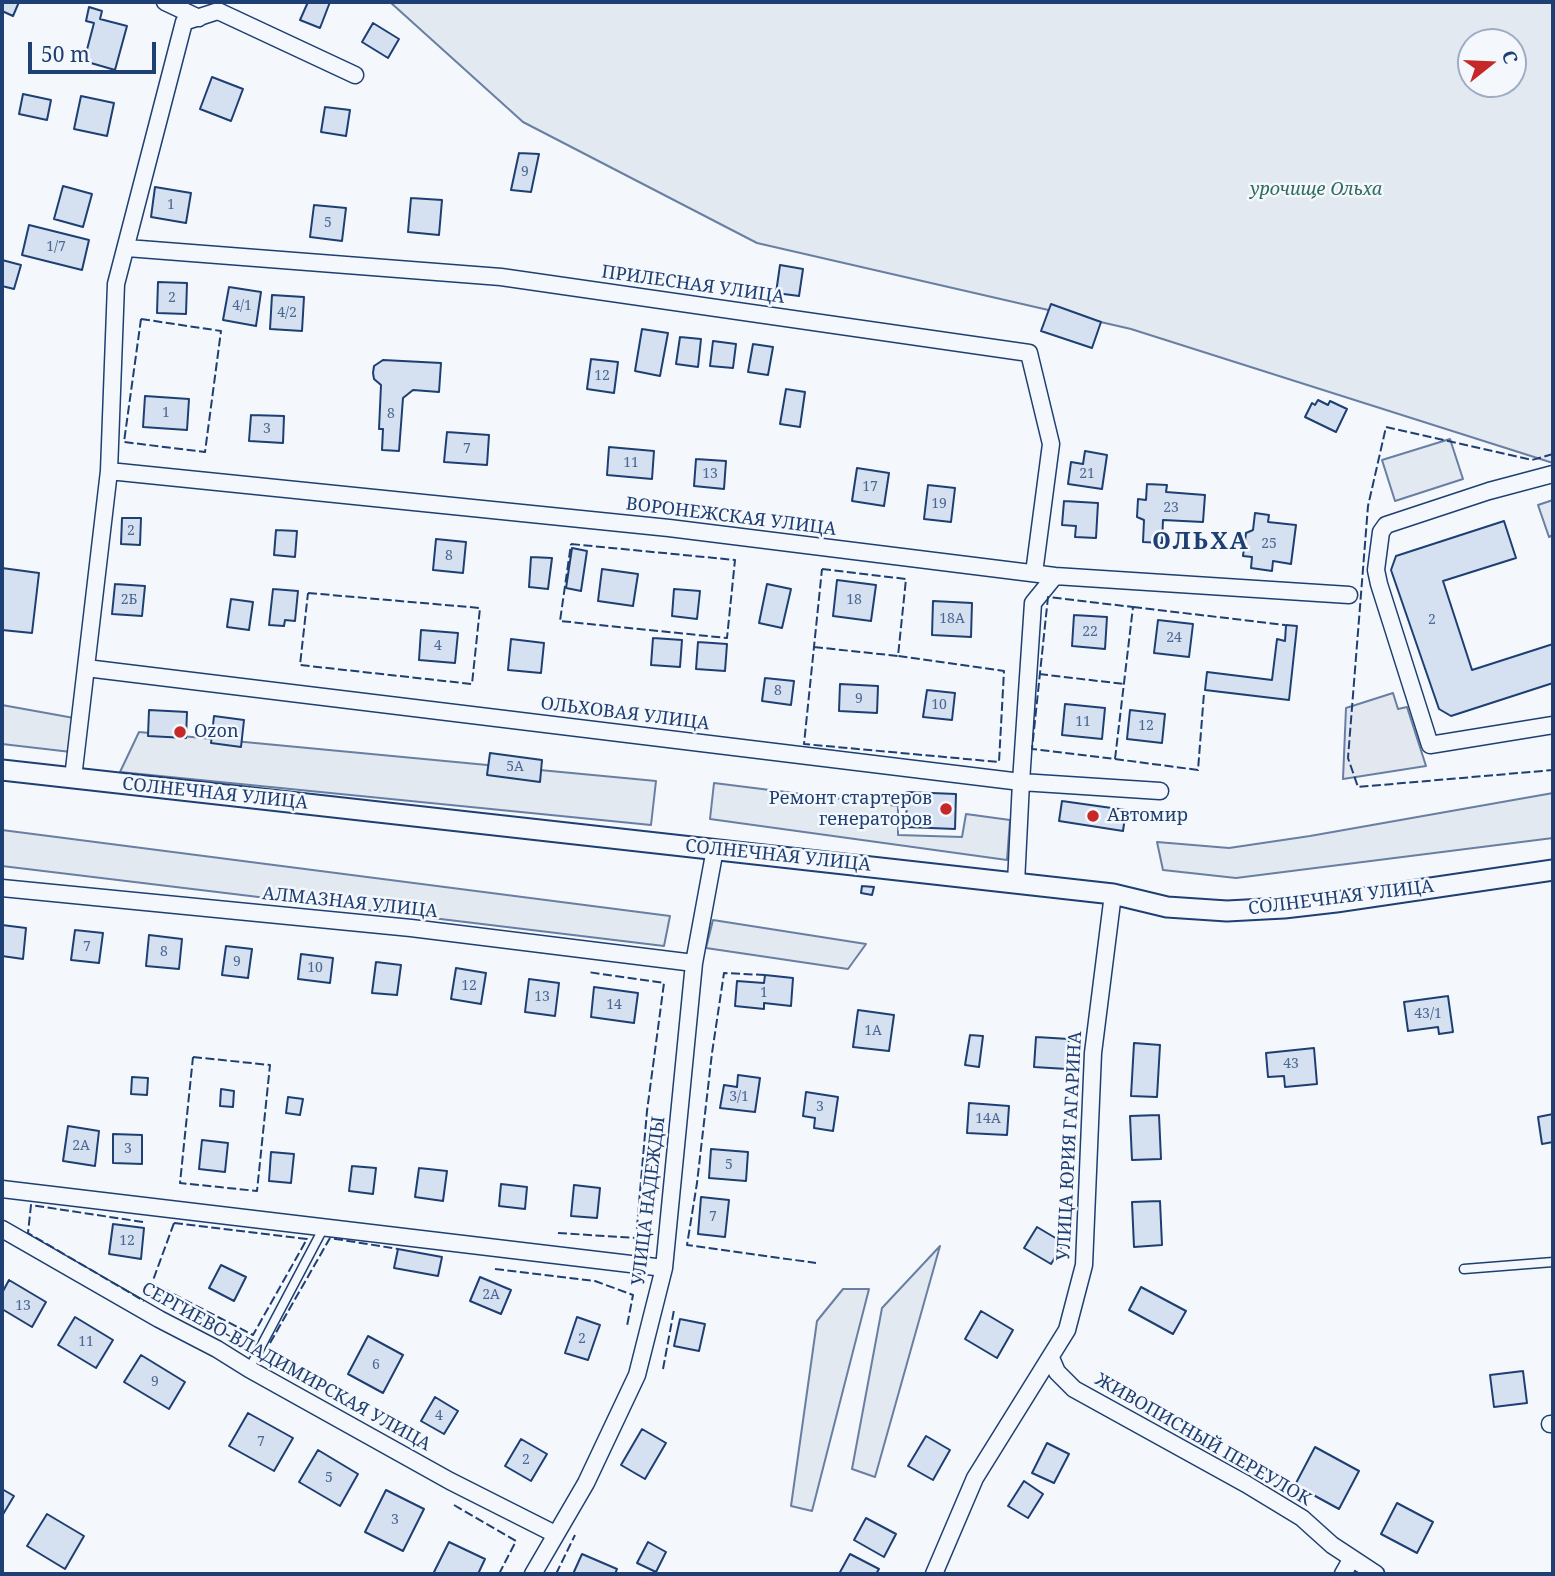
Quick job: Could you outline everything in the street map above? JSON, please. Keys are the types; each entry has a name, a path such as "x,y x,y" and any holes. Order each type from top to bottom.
{"street":[{"path":"165,2 199,18"},
{"path":"74,778 108,471 117,284 184,22 218,11 355,75"},
{"name":"ПРИЛЕСНАЯ УЛИЦА","path":"127,248 501,277 1029,353 1051,444 1034,573"},
{"name":"ВОРОНЕЖСКАЯ УЛИЦА","path":"108,471 669,528 1055,576 1349,595"},
{"path":"1553,474 1489,491 1386,525 1381,532 1376,570 1430,745 1553,725"},
{"path":"1016,883 1033,603 1055,576"},
{"name":"ОЛЬХОВАЯ УЛИЦА","path":"86,668 1021,782 1160,791"},
{"name":"СОЛНЕЧНАЯ УЛИЦА","path":"2,770 1113,894 1167,907 1227,911 1336,902 1553,870"},
{"name":"УЛИЦА НАДЕЖДЫ","path":"533,1574 586,1483 637,1375 664,1268 694,963 715,849"},
{"name":"АЛМАЗНАЯ УЛИЦА","path":"2,888 411,928 694,963"},
{"name":"УЛИЦА ЮРИЯ ГАГАРИНА","path":"934,1574 975,1478 1067,1330 1084,1265 1093,1053 1113,894"},
{"path":"2,1189 664,1268"},
{"name":"СЕРГИЕВО-ВЛАДИМИРСКАЯ УЛИЦА","path":"2,1229 450,1481 555,1534"},
{"name":"ЖИВОПИСНЫЙ ПЕРЕУЛОК","path":"1051,1358 1057,1373 1074,1388 1291,1511 1332,1545 1377,1574"},
{"path":"1343,1574 1352,1558"}],"lane":[{"path":"249,1368 324,1227"},
{"path":"1464,1269 1553,1262"}],"green space":[{"name":"урочище Ольха","path":"390,2 1553,2 1553,463 1131,329 757,243 523,122"},
{"path":"1450,439 1463,479 1395,501 1382,460"},
{"path":"2,705 85,720 71,752 2,744"},
{"path":"139,732 656,781 651,825 120,772"},
{"path":"714,783 898,806 898,835 962,837 966,814 1010,820 1007,860 710,819"},
{"path":"1553,793 1553,838 1236,878 1163,870 1157,842 1229,848"},
{"path":"2,830 670,916 664,946 2,866"},
{"path":"713,920 866,944 848,969 706,948"},
{"path":"940,1246 875,1477 852,1469 882,1308"},
{"path":"843,1289 869,1289 812,1511 791,1506 817,1321"}],"shaded area":[{"path":"1553,500 1553,535 1549,537 1538,505"},
{"path":"1393,693 1398,709 1407,707 1426,766 1343,779 1346,708"}],"building":[{"path":"2,2 19,2 13,16 2,11"},
{"path":"308,2 330,2 320,28 300,20"},
{"path":"89,7 102,11 100,19 127,26 115,70 84,61 94,23 86,21"},
{"path":"373,23 399,39 388,58 362,42"},
{"path":"212,77 243,89 231,121 200,109"},
{"path":"23,94 51,100 47,120 19,114"},
{"path":"81,96 114,103 107,136 74,129"},
{"path":"325,107 350,110 346,136 321,132"},
{"path":"519,153 539,154 531,192 511,190"},
{"path":"63,186 92,194 83,227 54,219"},
{"path":"155,187 191,193 186,223 151,217"},
{"path":"411,198 442,200 439,235 408,232"},
{"path":"314,205 346,208 342,241 310,237"},
{"path":"29,225 89,240 82,270 22,255"},
{"path":"2,260 21,265 14,289 2,286"},
{"path":"780,265 803,269 799,296 776,293"},
{"path":"158,282 187,283 186,314 157,313"},
{"path":"229,287 261,292 256,326 223,320"},
{"path":"272,295 304,297 302,331 270,329"},
{"path":"1051,304 1101,322 1092,348 1041,331"},
{"path":"642,329 668,333 660,376 635,371"},
{"path":"680,337 701,339 698,367 676,364"},
{"path":"713,341 736,344 733,368 710,366"},
{"path":"753,344 773,347 768,375 748,372"},
{"path":"591,359 618,362 614,393 587,389"},
{"path":"383,360 441,363 439,392 413,390 403,398 399,451 382,450 383,429 379,429 381,385 374,379 373,373 374,366"},
{"path":"786,389 805,392 800,427 780,424"},
{"path":"145,396 189,399 187,430 143,427"},
{"path":"1318,400 1328,405 1330,401 1347,409 1336,432 1305,417 1312,403 1315,405"},
{"path":"251,415 284,416 283,443 249,441"},
{"path":"447,432 489,435 487,465 444,462"},
{"path":"609,447 654,451 652,479 607,475"},
{"path":"1085,451 1107,455 1102,489 1068,484 1071,462 1083,464"},
{"path":"696,459 726,461 724,489 694,486"},
{"path":"857,468 889,473 884,506 852,501"},
{"path":"1147,484 1167,485 1166,492 1205,495 1203,522 1163,520 1162,543 1143,542 1144,520 1137,517 1138,499 1146,500"},
{"path":"928,485 955,488 951,522 924,519"},
{"path":"1064,501 1098,503 1096,538 1075,537 1076,526 1062,525"},
{"path":"1255,513 1269,515 1268,522 1296,525 1291,564 1273,561 1272,571 1251,568 1252,557 1243,556 1246,533 1253,530"},
{"path":"122,518 141,518 140,545 121,544"},
{"path":"1504,521 1516,558 1443,581 1472,670 1553,644 1553,683 1451,716 1439,709 1391,570 1396,556"},
{"path":"276,530 297,531 295,557 274,555"},
{"path":"436,539 466,542 463,573 433,570"},
{"path":"572,548 587,551 581,591 566,588"},
{"path":"531,557 552,558 548,589 529,587"},
{"path":"2,568 39,573 32,633 2,630"},
{"path":"602,569 638,574 633,606 598,601"},
{"path":"837,580 876,585 871,621 833,616"},
{"path":"115,584 145,586 142,616 112,614"},
{"path":"767,584 791,589 782,628 759,623"},
{"path":"273,589 298,591 295,621 285,620 284,626 269,625"},
{"path":"674,589 700,591 697,619 672,616"},
{"path":"231,599 253,602 249,630 227,627"},
{"path":"933,601 972,603 971,637 932,635"},
{"path":"1074,615 1107,617 1105,649 1072,646"},
{"path":"1158,620 1193,624 1189,657 1154,653"},
{"path":"1286,625 1297,626 1289,700 1205,690 1207,672 1272,680 1277,639 1285,641"},
{"path":"421,630 458,633 455,663 419,660"},
{"path":"653,638 682,640 680,667 651,665"},
{"path":"511,639 544,643 541,673 508,670"},
{"path":"698,642 727,644 725,671 696,669"},
{"path":"765,678 794,681 791,705 762,701"},
{"path":"840,684 878,686 877,713 839,711"},
{"path":"927,690 955,693 952,720 923,717"},
{"path":"1065,704 1105,708 1102,739 1062,735"},
{"path":"149,710 187,712 186,738 148,736"},
{"path":"1130,710 1165,714 1162,743 1127,739"},
{"path":"214,716 244,720 241,747 211,743"},
{"path":"490,753 542,760 540,782 487,775"},
{"path":"907,792 956,794 955,829 906,827"},
{"name":"Автомир","path":"1062,801 1126,810 1123,831 1059,821"},
{"path":"862,886 874,887 872,895 861,893"},
{"path":"2,925 26,928 23,959 2,956"},
{"path":"75,930 103,933 99,963 71,960"},
{"path":"149,935 182,939 179,969 146,966"},
{"path":"226,946 252,949 248,978 222,975"},
{"path":"301,954 333,958 330,983 298,979"},
{"path":"376,962 401,965 397,995 372,993"},
{"path":"456,968 486,973 481,1004 451,999"},
{"path":"765,975 793,978 791,1006 764,1003 764,1009 735,1006 737,981 764,983"},
{"path":"529,979 559,983 555,1016 525,1012"},
{"path":"594,987 638,993 634,1023 591,1017"},
{"path":"1448,996 1453,1032 1439,1034 1438,1027 1408,1031 1404,1002"},
{"path":"858,1010 894,1015 889,1051 853,1047"},
{"path":"970,1035 983,1036 979,1067 965,1065"},
{"path":"1036,1037 1069,1039 1067,1069 1034,1067"},
{"path":"1134,1043 1160,1045 1157,1097 1131,1096"},
{"path":"1314,1048 1317,1084 1285,1087 1284,1076 1268,1077 1266,1053"},
{"path":"738,1075 760,1078 755,1112 720,1108 724,1085 737,1087"},
{"path":"132,1077 148,1078 147,1095 131,1094"},
{"path":"221,1089 234,1091 233,1107 220,1106"},
{"path":"806,1092 838,1097 833,1131 814,1128 815,1118 803,1116"},
{"path":"288,1097 303,1099 300,1115 286,1113"},
{"path":"969,1103 1009,1106 1007,1135 967,1133"},
{"path":"1553,1114 1553,1142 1542,1144 1538,1117"},
{"path":"1159,1115 1161,1159 1132,1160 1130,1116"},
{"path":"68,1126 99,1131 95,1166 63,1161"},
{"path":"113,1134 142,1135 142,1164 113,1163"},
{"path":"202,1140 228,1143 225,1172 199,1169"},
{"path":"711,1149 748,1152 746,1181 709,1178"},
{"path":"271,1152 294,1154 291,1183 269,1181"},
{"path":"352,1166 376,1168 373,1194 349,1191"},
{"path":"419,1168 447,1171 443,1201 415,1197"},
{"path":"501,1184 527,1187 525,1209 499,1206"},
{"path":"574,1185 600,1188 597,1218 571,1216"},
{"path":"701,1197 729,1200 725,1237 698,1234"},
{"path":"1160,1201 1162,1245 1134,1247 1132,1202"},
{"path":"113,1224 144,1228 141,1259 109,1254"},
{"path":"1037,1227 1064,1243 1051,1264 1024,1248"},
{"path":"398,1249 442,1257 438,1276 394,1268"},
{"path":"221,1265 246,1277 234,1301 209,1288"},
{"path":"480,1277 511,1290 501,1314 470,1301"},
{"path":"9,1280 46,1302 32,1327 2,1309 2,1293"},
{"path":"1141,1287 1186,1311 1173,1334 1129,1310"},
{"path":"981,1311 1013,1330 997,1358 965,1339"},
{"path":"75,1317 113,1340 96,1368 58,1345"},
{"path":"577,1317 600,1325 588,1360 565,1353"},
{"path":"680,1319 705,1324 699,1351 674,1346"},
{"path":"368,1336 403,1355 383,1393 348,1374"},
{"path":"141,1355 185,1382 169,1409 124,1382"},
{"path":"1523,1371 1527,1403 1494,1407 1490,1375"},
{"path":"435,1397 458,1411 444,1434 421,1421"},
{"path":"248,1413 293,1438 274,1471 229,1446"},
{"path":"642,1429 666,1443 645,1479 621,1465"},
{"path":"926,1436 950,1450 933,1480 908,1466"},
{"path":"521,1439 547,1454 531,1481 505,1466"},
{"path":"1047,1443 1069,1454 1054,1483 1032,1473"},
{"path":"1315,1447 1359,1471 1339,1509 1295,1485"},
{"path":"318,1450 358,1474 340,1506 299,1482"},
{"path":"1024,1481 1043,1494 1028,1518 1008,1506"},
{"path":"2,1489 14,1496 2,1516"},
{"path":"386,1490 424,1509 403,1551 365,1532"},
{"path":"1397,1503 1433,1522 1417,1553 1381,1534"},
{"path":"47,1514 84,1536 65,1569 27,1546"},
{"path":"866,1518 896,1534 884,1557 854,1540"},
{"path":"449,1542 485,1559 478,1574 433,1574"},
{"path":"648,1542 666,1552 656,1572 637,1563"},
{"path":"582,1554 617,1569 615,1574 573,1574"},
{"path":"850,1554 879,1569 876,1574 839,1574"}],"fence":[{"path":"141,319 221,331 205,452 124,442 141,319"},
{"path":"1553,454 1532,460 1386,427 1368,506 1348,758 1358,787 1553,770"},
{"path":"571,544 735,560 727,638 560,621 571,544"},
{"path":"822,569 906,579 898,656 1004,671 999,762 804,744 822,569"},
{"path":"308,593 480,608 472,684 300,665 308,593"},
{"path":"1115,759 1133,607 1048,597 1032,749 1198,770 1204,693"},
{"path":"1133,607 1285,625"},
{"path":"814,647 898,656"},
{"path":"1039,674 1124,684"},
{"path":"558,1233 636,1238 647,1111 664,983 588,972"},
{"path":"765,975 724,973 687,1245 816,1263"},
{"path":"193,1057 270,1065 257,1191 180,1183 193,1057"},
{"path":"143,1222 31,1205 28,1233 144,1301"},
{"path":"174,1223 307,1239 253,1335 152,1283 174,1223"},
{"path":"270,1343 330,1238 398,1249"},
{"path":"495,1269 595,1281 633,1295 627,1326"},
{"path":"663,1369 674,1310"},
{"path":"454,1505 516,1541 499,1574"},
{"path":"556,1574 575,1535"}],"place":[{"name":"Ozon","path":"180,732"},
{"name":"Ремонт стартеров генераторов","path":"946,809"},
{"name":"Автомир","path":"1093,816"}],"district":[{"name":"ОЛЬХА","path":"1201,542"}]}
